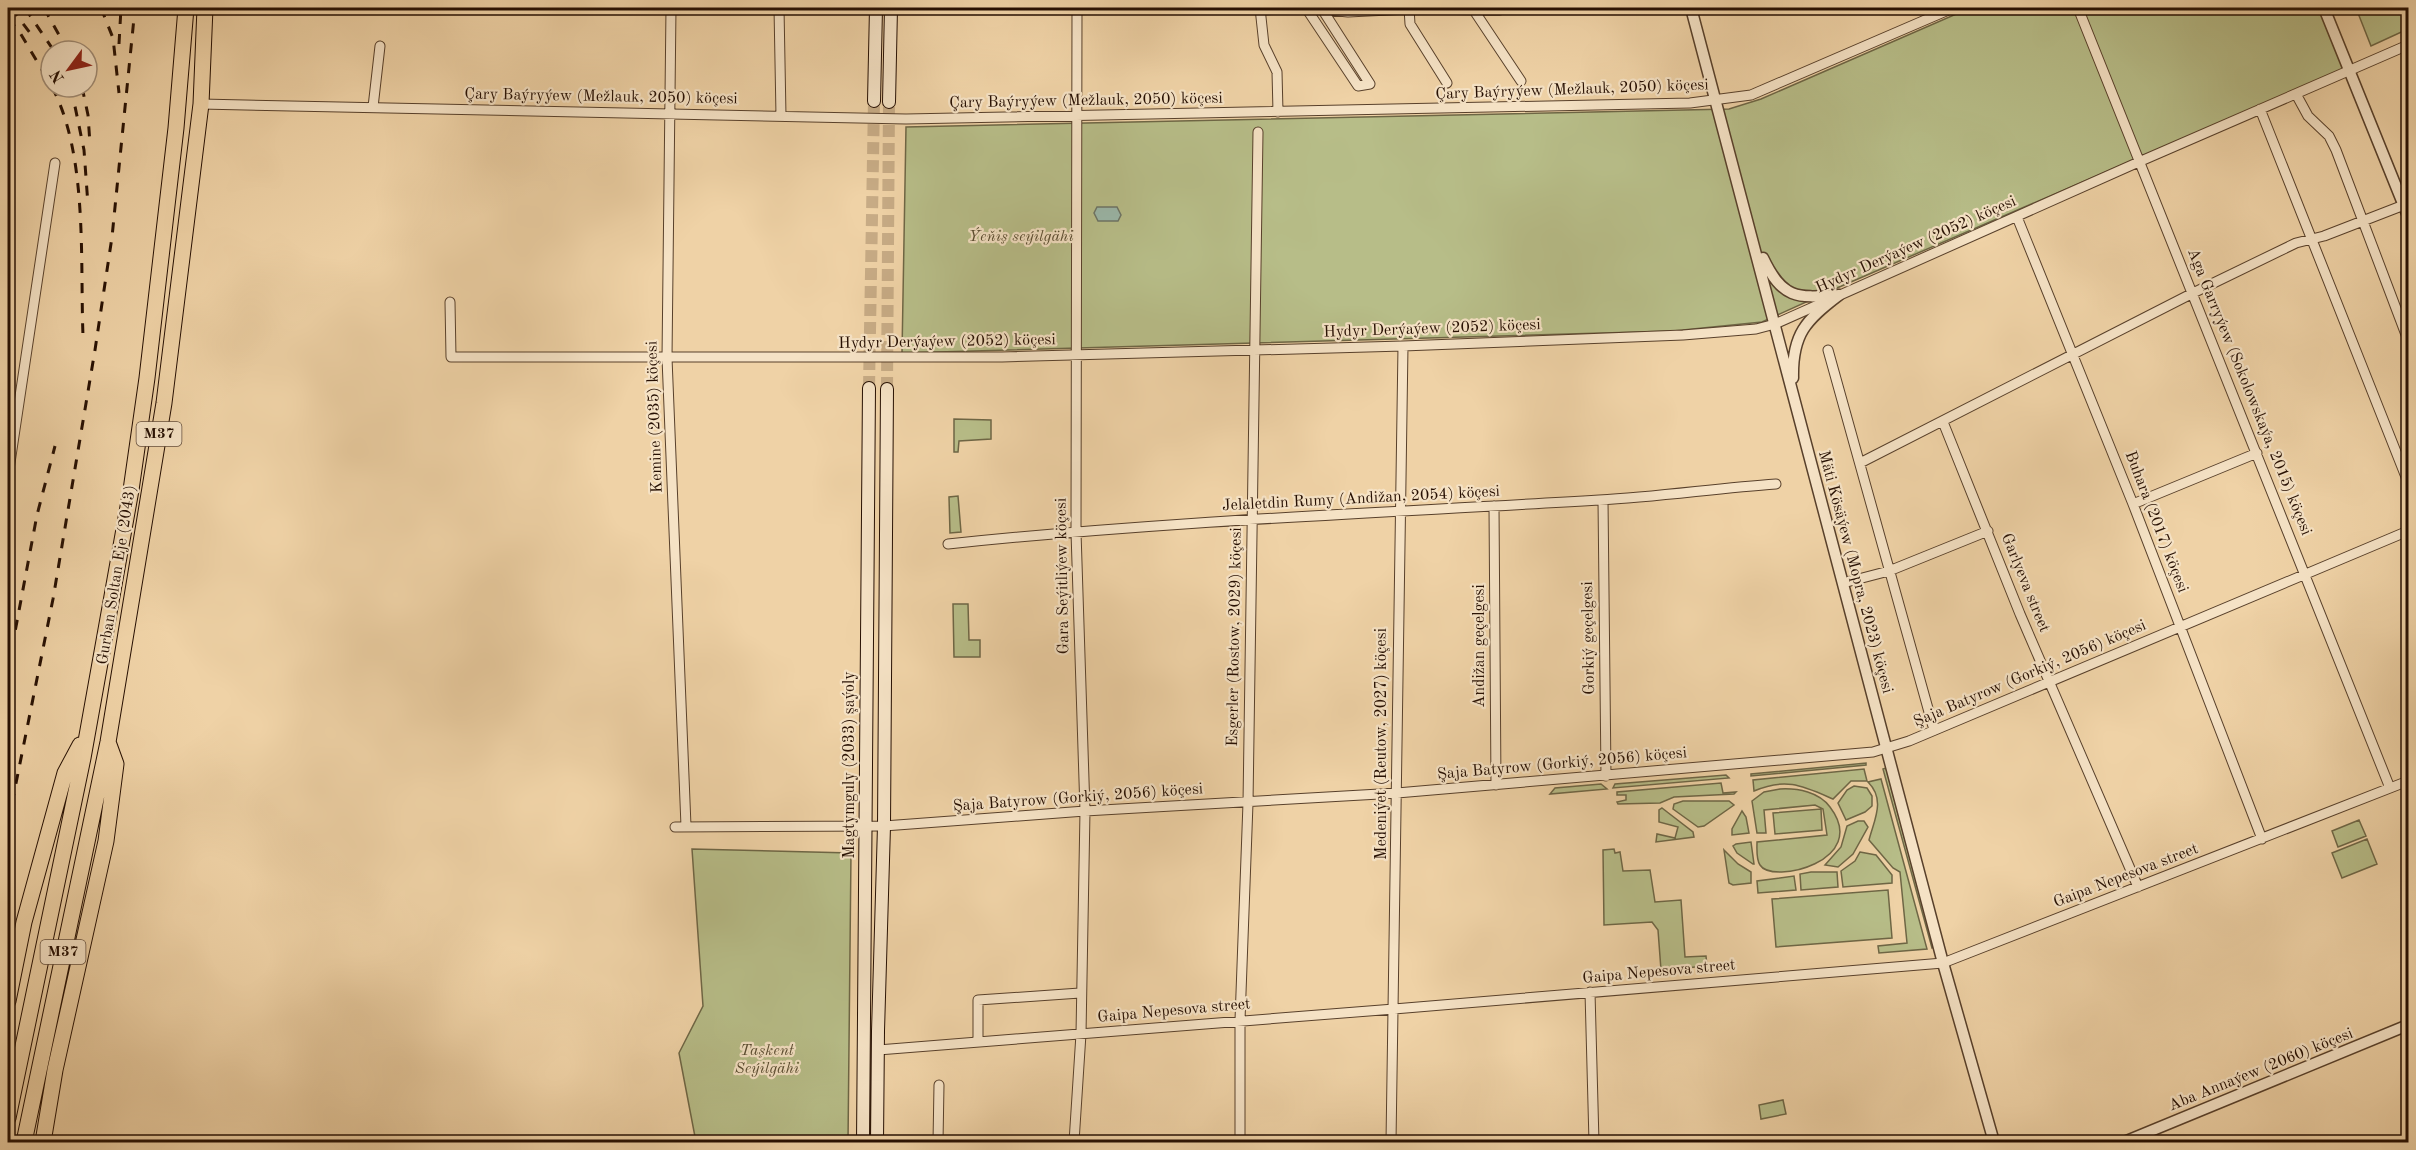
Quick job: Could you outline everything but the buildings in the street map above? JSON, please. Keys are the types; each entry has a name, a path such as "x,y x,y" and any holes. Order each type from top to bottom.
{"highway":[{"name":"Gurban Soltan Eje (2043)","path":"8,1118 83,758 131,490 146,389 176,128 186,8"},
{"name":"Gurban Soltan Eje (2043)","path":"24,1143 108,742 164,403 201,104 205,8"},
{"path":"8,1001 24,922 64,773 88,731"},
{"path":"43,1143 55,1070 106,841 116,764 108,742"}],"main road":[{"path":"874,101 876,8"},
{"path":"889,102 891,8"},
{"name":"Magtymguly (2033) şaýoly","path":"863,1143 869,388"},
{"name":"Magtymguly (2033) şaýoly","path":"877,1143 884,826 887,389"}],"street":[{"name":"Kemine (2035) köçesi","path":"671,8 667,358 686,826"},
{"path":"779,8 781,116"},
{"name":"Gara Seýitliýew köçesi","path":"1074,1143 1074,1114 1081,1034 1085,811 1076,532 1077,8"},
{"path":"1306,8 1358,86 1371,84 1322,9"},
{"path":"1409,8 1410,24 1447,84"},
{"path":"1278,112 1276,72 1264,45 1260,9 1509,8"},
{"name":"Mäti Kösäýew (Mopra, 2023) köçesi","path":"1691,8 1943,963 1994,1143"},
{"name":"Çary Baýryýew (Mežlauk, 2050) köçesi","path":"201,104 906,119 1717,101 1766,90 1934,11 1953,8"},
{"name":"Aga Garryýew (Sokolowskaýa, 2015) köçesi","path":"2078,8 2390,788"},
{"path":"2324,8 2409,216"},
{"path":"1473,9 1521,81"},
{"name":"Hydyr Derýaýew (2052) köçesi","path":"450,302 451,357 913,358 1076,355 1403,346 1756,329 1775,324 2409,45"},
{"path":"373,107 380,46"},
{"path":"2296,93 2308,116 2329,136 2409,340"},
{"path":"2260,109 2409,482"},
{"name":"Esgerler (Rostow, 2029) köçesi","path":"1240,1143 1240,1020 1248,803 1258,132"},
{"path":"8,476 55,163"},
{"path":"1860,463 2296,243 2364,221 2404,205"},
{"name":"Buhara (2017) köçesi","path":"2017,217 2133,504 2262,839"},
{"path":"1752,235 1773,278 1786,291 1792,295 1807,298 1839,295"},
{"path":"1794,400 1792,362 1796,342 1808,320 1839,295"},
{"name":"Medeniýet (Reutow, 2027) köçesi","path":"1391,1143 1403,346"},
{"path":"1828,350 1934,730"},
{"name":"Garlyeva street","path":"1943,422 2020,614 2138,887"},
{"path":"2133,504 2257,453"},
{"name":"Jelaletdin Rumy (Andižan, 2054) köçesi","path":"948,544 1076,532 1251,520 1603,500 1776,484"},
{"name":"Gorkiý geçelgesi","path":"1603,500 1606,776"},
{"name":"Andižan geçelgesi","path":"1494,506 1496,785"},
{"path":"1843,583 1889,571 1988,531"},
{"name":"Şaja Batyrow (Gorkiý, 2056) köçesi","path":"675,826 867,827 1085,811 1248,803 1606,776 1807,759 1887,749 2409,531"},
{"name":"Gaipa Nepesova street","path":"878,1050 1943,963 2409,781"},
{"path":"1590,992 1594,1143"},
{"path":"978,1041 978,1000 1080,993"},
{"name":"Aba Annaýew (2060) köçesi","path":"2124,1143 2409,1025"},
{"path":"938,1143 939,1085"}],"green space":[{"name":"Ýeňiş seýilgähi","path":"1970,8 2319,8 2344,69 1762,322 1673,331 902,353 906,127 1729,109 1761,99"},
{"path":"2356,8 2408,8 2408,29 2371,46"},
{"path":"954,419 991,420 991,439 959,441 958,452 954,452"},
{"path":"958,496 961,532 950,533 949,497"},
{"path":"953,604 968,604 969,640 980,640 980,657 954,657"},
{"path":"1866,763 1866,765 1751,776 1751,774"},
{"path":"1886,768 1934,947 1932,948 1883,769"},
{"path":"1864,769 1867,781 1851,781 1833,799 1803,787 1785,784 1754,791 1753,780"},
{"path":"1726,775 1729,778 1613,788 1615,784"},
{"path":"1881,779 1927,949 1879,953 1878,946 1907,943 1900,872 1893,868 1869,840 1878,803 1868,782"},
{"path":"1721,783 1723,793 1736,792 1734,794 1674,797 1660,803 1618,804 1617,802 1626,800 1626,795 1617,795 1617,792"},
{"path":"1601,784 1607,789 1550,794 1555,788"},
{"path":"1854,786 1867,788 1872,796 1872,806 1865,812 1846,820 1838,803 1847,790"},
{"path":"1780,789 1801,790 1814,794 1830,807 1839,826 1838,842 1829,854 1815,864 1798,870 1782,872 1768,870 1760,865 1757,857 1757,842 1827,835 1823,809 1815,805 1764,810 1766,833 1757,833 1752,801 1764,792"},
{"path":"1683,801 1729,801 1734,805 1704,826 1698,827 1673,809 1674,804"},
{"path":"1662,808 1693,832 1694,837 1656,842 1657,834 1675,838 1678,827 1659,822 1659,810"},
{"path":"1821,809 1822,830 1775,834 1773,813"},
{"path":"1742,811 1746,817 1749,833 1732,835 1732,829"},
{"path":"2359,820 2366,836 2338,847 2332,831"},
{"path":"1864,821 1868,827 1853,854 1838,867 1825,865 1841,847 1847,826"},
{"path":"2367,839 2377,864 2342,878 2332,853"},
{"path":"1751,842 1754,864 1737,853 1733,846"},
{"name":"Taşkent Seýilgähi","path":"692,849 851,853 848,1142 696,1142 679,1053 703,1006"},
{"path":"1614,849 1615,853 1620,852 1623,871 1650,870 1655,902 1681,900 1685,957 1706,956 1707,966 1661,970 1658,930 1652,922 1604,925 1603,850"},
{"path":"1724,850 1738,864 1751,872 1751,883 1733,885 1729,883"},
{"path":"1860,852 1876,855 1892,875 1892,883 1843,887 1841,871 1855,861"},
{"path":"1837,872 1838,887 1801,890 1800,874"},
{"path":"1794,876 1796,890 1758,893 1757,881"},
{"path":"1888,890 1892,938 1776,947 1772,899"},
{"path":"1783,1100 1786,1114 1761,1119 1759,1105"}],"shaded area":[{"path":"1097,207 1117,207 1121,215 1118,221 1098,221 1094,213"}],"tunnel":[{"path":"869,388 874,101"},
{"path":"887,389 889,102"}],"railway":[{"path":"11,8 34,38"},
{"path":"25,8 46,39"},
{"path":"44,8 61,39"},
{"path":"101,8 113,38 119,93"},
{"path":"119,44 121,8"},
{"path":"8,823 53,599 95,350 112,237 135,8"},
{"path":"8,19 19,31 39,65"},
{"path":"57,99 72,144 77,176 83,336"},
{"path":"73,99 84,150 88,205"},
{"path":"85,99 90,144"},
{"path":"8,669 37,515 55,446"}]}
